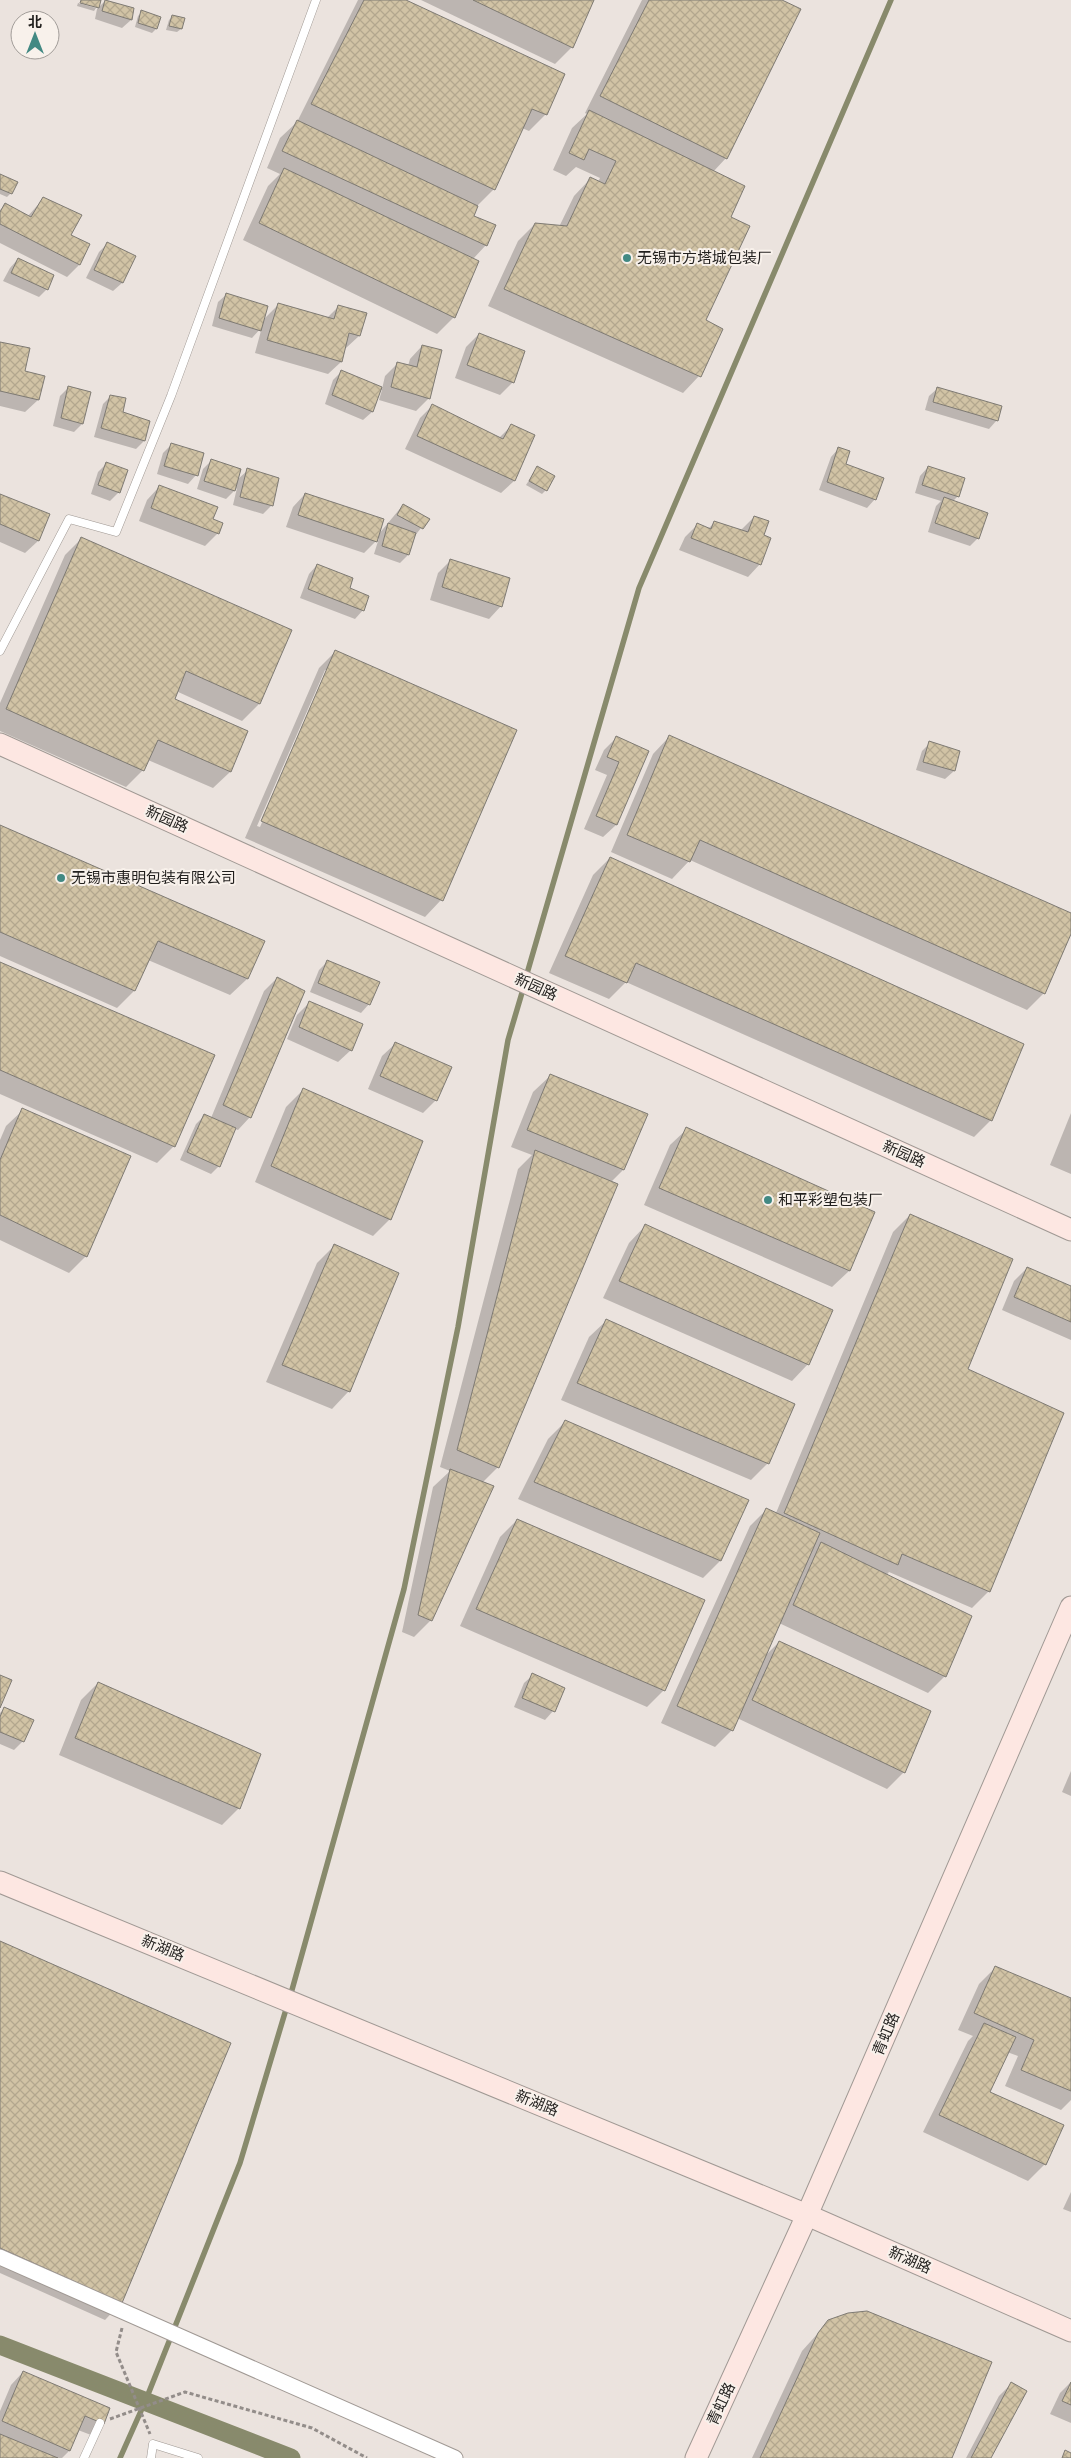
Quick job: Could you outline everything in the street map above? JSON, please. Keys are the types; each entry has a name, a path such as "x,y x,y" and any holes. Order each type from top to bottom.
{"street":[{"name":"新园路","path":"0,744 1071,1230"},
{"name":"青虹路","path":"696,2458 807,2216 1071,1608"},
{"name":"新湖路","path":"2,1887 277,1995 807,2216 1071,2331"},
{"path":"0,2257 455,2458"}],"lane":[{"path":"0,651 69,519 116,532 171,396 316,0"},
{"path":"84,2458 100,2423"},
{"path":"151,2458 153,2444 198,2458"}],"path":[{"path":"126,2312 116,2352 126,2372 153,2444"},
{"path":"100,2423 185,2392 312,2428 367,2458"}],"building":[{"path":"81,0 101,0 99,8 80,3"},
{"path":"105,0 134,8 132,20 102,11"},
{"path":"364,0 406,0 565,74 547,115 532,109 495,190 311,104"},
{"path":"473,0 594,0 573,48"},
{"path":"649,0 782,0 801,9 727,159 600,96"},
{"path":"141,10 161,17 157,29 138,23"},
{"path":"172,15 185,18 182,29 169,26"},
{"name":"无锡市方塔城包装厂","path":"589,110 745,186 731,217 750,226 706,320 723,329 701,377 504,289 535,223 567,226 590,177 605,184 616,161 589,149 584,160 569,153"},
{"path":"297,120 478,206 474,216 496,225 487,246 282,151"},
{"path":"284,168 479,261 455,318 259,223"},
{"path":"0,174 18,182 12,194 0,189"},
{"path":"43,197 82,215 71,235 90,244 80,265 0,224 0,212 5,203 31,217"},
{"path":"107,242 136,256 123,283 94,270"},
{"path":"18,258 54,275 48,290 11,273"},
{"path":"226,293 268,306 261,331 219,318"},
{"path":"278,303 334,319 338,305 367,313 360,336 349,333 342,362 267,340"},
{"path":"479,333 525,351 514,383 467,365"},
{"path":"0,342 30,348 25,371 45,376 39,400 0,391"},
{"path":"422,345 442,350 430,399 391,387 397,362 417,367"},
{"path":"341,370 382,387 373,412 332,395"},
{"path":"68,386 91,392 83,424 61,418"},
{"path":"937,387 1002,406 998,421 933,402"},
{"path":"110,395 126,398 123,412 150,421 145,441 101,428"},
{"path":"432,404 503,439 511,424 535,435 515,481 417,436"},
{"path":"171,443 204,453 198,476 164,466"},
{"path":"838,447 850,451 846,464 884,478 876,500 827,482"},
{"path":"211,459 241,469 235,491 204,481"},
{"path":"106,462 128,470 120,493 98,485"},
{"path":"537,466 555,476 547,491 529,481"},
{"path":"928,466 965,478 959,497 922,485"},
{"path":"247,468 279,478 273,506 240,497"},
{"path":"159,485 218,507 213,519 223,523 219,534 151,508"},
{"path":"305,493 384,519 377,542 298,515"},
{"path":"0,494 50,514 39,541 0,524"},
{"path":"944,497 988,513 979,539 935,523"},
{"path":"403,504 430,519 423,529 397,515"},
{"path":"754,516 769,521 764,535 771,538 761,565 691,538 697,523 711,529 714,521 748,532"},
{"path":"388,523 416,533 409,555 382,546"},
{"path":"81,537 292,630 260,704 186,671 175,699 248,731 231,772 158,740 144,771 6,709"},
{"path":"450,559 510,578 502,607 442,587"},
{"path":"317,564 353,578 350,588 369,596 364,611 308,589"},
{"path":"335,650 517,730 443,901 261,821"},
{"path":"669,735 1071,913 1071,934 1045,994 700,840 690,862 627,835"},
{"path":"616,736 649,751 617,825 596,816 619,762 607,757"},
{"path":"929,741 960,751 955,771 923,762"},
{"name":"无锡市惠明包装有限公司","path":"0,825 265,941 248,979 158,941 135,991 0,932"},
{"path":"610,857 1024,1044 992,1121 636,963 627,983 565,956"},
{"path":"327,960 380,982 370,1005 318,983"},
{"path":"0,962 215,1055 175,1147 0,1070"},
{"path":"277,977 305,991 251,1118 223,1105"},
{"path":"309,1001 363,1024 352,1051 299,1027"},
{"path":"395,1042 452,1067 437,1101 380,1076"},
{"path":"550,1074 648,1114 624,1170 527,1130"},
{"path":"303,1088 423,1141 391,1220 271,1166"},
{"path":"22,1108 131,1156 87,1257 0,1215 0,1160"},
{"path":"204,1114 236,1128 220,1167 187,1152"},
{"name":"和平彩塑包装厂","path":"686,1127 875,1212 850,1271 659,1188"},
{"path":"535,1150 618,1184 499,1468 457,1450"},
{"path":"910,1214 1013,1259 968,1369 1064,1413 990,1592 902,1554 898,1565 784,1513"},
{"path":"645,1224 833,1310 809,1365 619,1281"},
{"path":"334,1244 399,1273 350,1392 282,1365"},
{"path":"1027,1267 1071,1286 1071,1322 1014,1297"},
{"path":"606,1319 795,1404 769,1464 577,1383"},
{"path":"565,1420 749,1500 721,1561 534,1482"},
{"path":"450,1469 494,1486 432,1621 418,1615"},
{"path":"766,1508 820,1533 733,1731 677,1706"},
{"path":"517,1519 705,1600 665,1691 476,1609"},
{"path":"821,1542 972,1616 946,1677 793,1605"},
{"path":"779,1641 931,1711 905,1773 752,1700"},
{"path":"532,1673 565,1688 555,1712 522,1698"},
{"path":"0,1675 12,1680 0,1708"},
{"path":"98,1682 261,1754 240,1809 75,1738"},
{"path":"4,1707 34,1720 24,1742 0,1732 0,1717"},
{"path":"0,1941 231,2043 122,2303 0,2248"},
{"path":"995,1966 1071,1998 1071,2091 1021,2070 1034,2040 974,2013"},
{"path":"984,2023 1016,2037 990,2092 1064,2125 1046,2165 939,2115"},
{"path":"867,2311 992,2362 952,2458 760,2458 818,2333 828,2320 848,2313"},
{"path":"23,2371 110,2408 104,2424 85,2416 70,2451 2,2421"},
{"path":"1011,2382 1027,2391 991,2458 971,2458"},
{"path":"1071,2382 1071,2405 1062,2401"},
{"path":"0,2434 58,2458 0,2458"},
{"path":"1065,2450 1071,2453 1071,2458 1062,2458"}],"waterway":[{"path":"526,977 639,588 891,0"},
{"path":"290,1997 404,1589 458,1327 508,1040 524,986"},
{"path":"120,2458 145,2402 240,2163 287,2006"},
{"path":"0,2345 291,2458"}],"place":[{"name":"无锡市方塔城包装厂","path":"627,258"},
{"name":"无锡市惠明包装有限公司","path":"61,878"},
{"name":"和平彩塑包装厂","path":"768,1200"}]}
